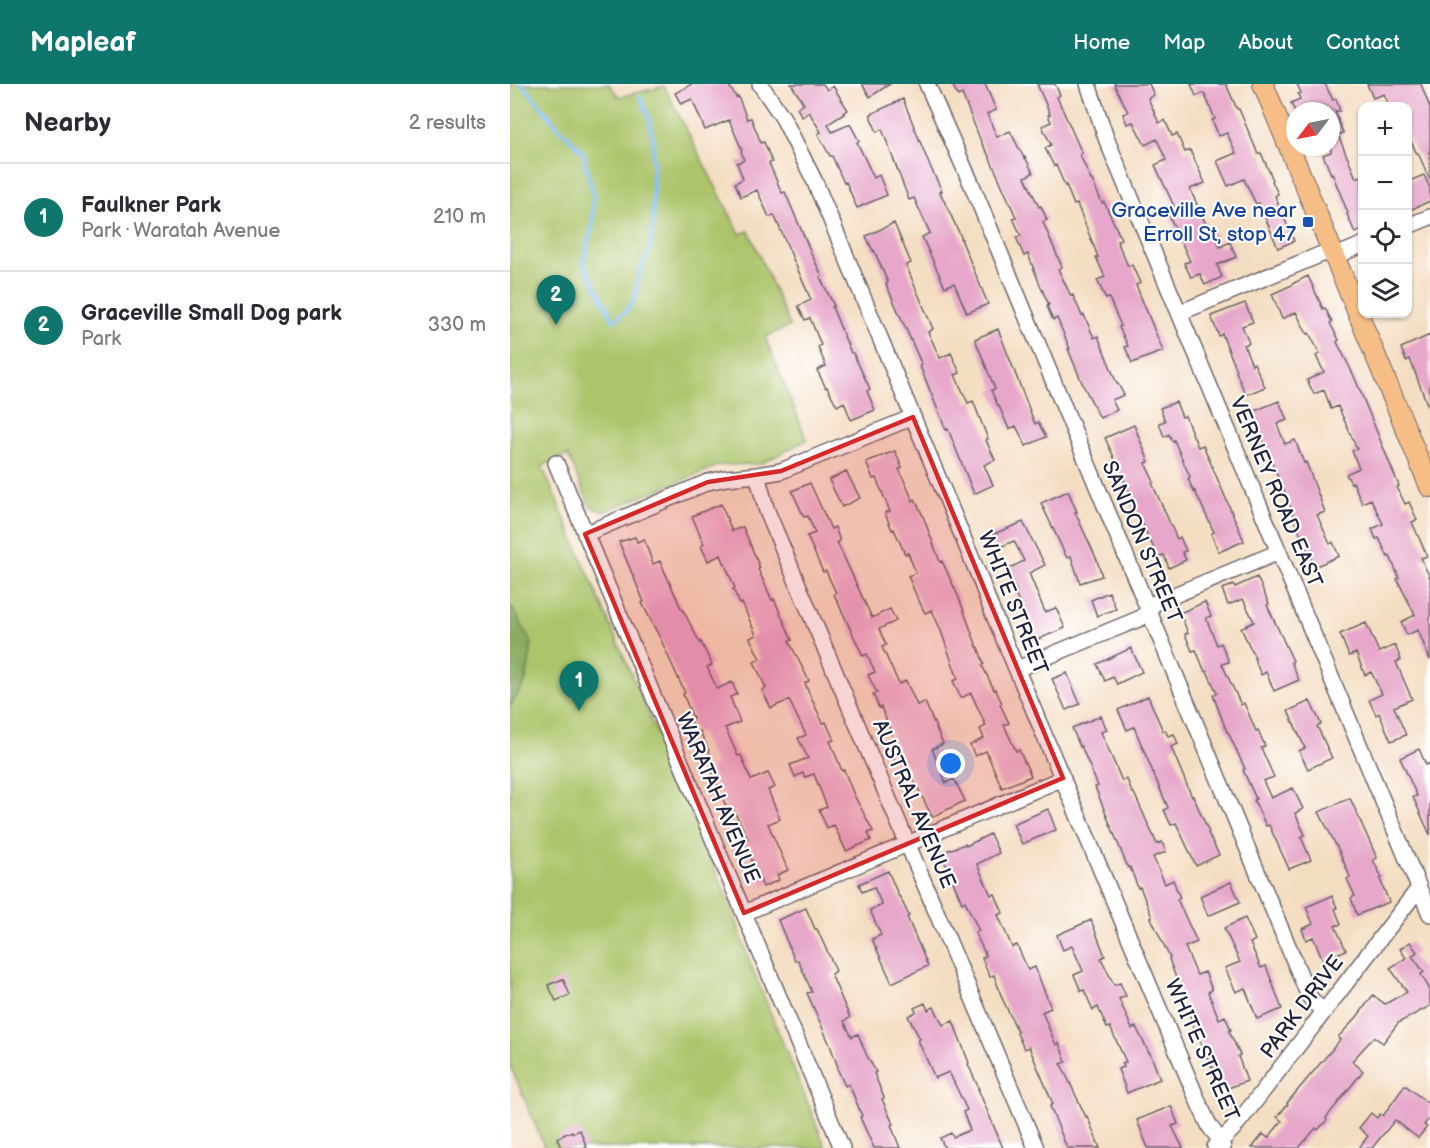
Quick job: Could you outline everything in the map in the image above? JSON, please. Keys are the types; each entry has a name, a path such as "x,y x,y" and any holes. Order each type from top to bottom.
{"main road":[{"path":"1263,84 1430,487"}],"street":[{"name":"WHITE STREET","path":"760,84 783,118 814,180 1017,669 1219,1146"},
{"name":"SANDON STREET","path":"927,84 971,183 1308,994 1314,1003 1325,1011"},
{"name":"VERNEY ROAD EAST","path":"1088,84 1106,138 1430,914"},
{"path":"1412,224 1430,216"},
{"path":"1179,313 1322,254 1343,253 1358,247"},
{"path":"585,534 708,482 782,471 913,417"},
{"name":"WARATAH AVENUE","path":"556,463 842,1148"},
{"name":"AUSTRAL AVENUE","path":"757,475 767,511 1036,1148"},
{"path":"1017,669 1141,618 1155,603 1279,552"},
{"path":"744,913 1063,777"},
{"name":"PARK DRIVE","path":"1219,1146 1257,1100 1419,888"}],"highlighted area":[{"path":"913,417 1063,778 744,913 585,534 708,482 781,471"}],"green space":[{"path":"510,84 609,84 619,97 664,86 740,234 749,231 790,326 765,337 807,440 760,464 720,465 603,512 590,506 568,455 542,466 733,911 750,963 826,1148 545,1148 510,1065"},
{"path":"510,606 532,644 526,681 510,706"}],"building":[{"path":"692,84 728,84 736,97 738,96 747,119 751,118 761,143 764,142 772,162 769,163 782,193 785,192 822,276 820,277 834,306 832,307 851,353 870,389 867,391 875,410 851,420 844,402 837,406 826,388 817,370 826,366 818,347 821,345 810,318 805,320 798,306 811,300 774,215 769,217 757,190 741,197 735,183 743,179 737,163 744,160 729,120 705,130 692,99 681,104 675,93"},
{"path":"791,84 823,84 827,90 833,86 848,110 828,124 832,132 850,124 874,178 879,175 887,195 857,208 809,112 802,117 797,108 804,104"},
{"path":"862,84 890,84 870,97"},
{"path":"952,84 985,84 996,110 987,114 997,137 1010,131 1025,157 1033,173 1025,177 1047,220 1043,222 1062,267 1058,269 1094,338 1098,336 1117,384 1124,395 1112,400 1117,410 1100,418 1083,385 1057,318 1053,320 1028,254 1024,256 1016,237 1021,236 1013,218 1016,217 962,94 958,96"},
{"path":"1037,84 1055,84 1060,95 1057,97 1082,153 1080,155 1121,239 1117,241 1128,266 1132,265 1140,283 1136,285 1163,351 1132,363 1125,347 1128,346 1119,327 1121,326 1109,298 1106,299 1097,280 1105,277 1077,204 1074,205 1056,165 1054,166 1045,148 1051,145 1042,126 1051,122 1048,115 1050,114"},
{"path":"1114,84 1149,84 1154,95 1148,98 1159,123 1165,120 1172,136 1177,134 1185,152 1190,150 1205,183 1190,189 1208,229 1212,228 1220,247 1230,242 1236,257 1217,265 1222,277 1205,285 1200,274 1191,277 1184,263 1190,261 1166,209 1174,206 1155,165 1166,160 1157,139 1145,145 1133,122 1127,124 1123,114 1128,112"},
{"path":"1191,84 1226,84 1258,154 1261,153 1273,180 1278,194 1275,196 1294,241 1278,248 1259,203 1256,204 1244,179 1228,186 1217,161 1236,153 1227,133 1219,136 1212,120 1215,119 1204,93 1196,96"},
{"path":"1297,84 1325,84 1333,100 1336,99 1337,102 1293,102 1300,99 1298,94 1301,93"},
{"path":"1367,84 1421,84 1430,108 1430,180 1412,144 1412,102 1387,102 1384,94 1373,98"},
{"path":"903,99 988,304 967,313 954,283 945,287 922,237 930,233 914,198 909,200 882,129 877,132 871,118 871,114"},
{"path":"1340,140 1356,178 1358,177 1358,232 1355,233 1323,156 1340,156"},
{"path":"1424,175 1430,188 1430,201 1412,209 1412,180"},
{"path":"894,223 911,263 906,265 933,329 928,332 940,358 951,353 960,373 955,375 968,403 973,401 995,460 984,465 993,485 974,494 920,366 922,365 886,284 888,283 866,236"},
{"path":"1308,276 1323,309 1325,308 1332,322 1330,323 1339,340 1337,342 1354,376 1399,486 1397,487 1405,504 1409,502 1417,520 1412,522 1427,556 1421,558 1430,578 1430,660 1418,630 1407,635 1401,622 1415,615 1397,579 1399,578 1390,556 1388,557 1379,538 1376,539 1372,529 1383,524 1371,499 1362,503 1353,482 1351,483 1346,474 1359,468 1352,451 1357,449 1338,406 1331,409 1324,390 1314,394 1307,380 1324,372 1316,356 1320,354 1296,312 1282,319 1272,294"},
{"path":"1245,303 1253,322 1242,326 1249,343 1244,345 1265,387 1246,395 1222,334 1219,336 1211,316"},
{"path":"998,329 1035,424 1038,422 1046,437 1026,446 1016,426 1009,429 998,406 991,390 995,389 975,339"},
{"path":"1430,335 1430,412 1410,359 1406,361 1401,348"},
{"path":"1279,401 1287,420 1277,424 1285,444 1295,440 1304,463 1306,462 1325,512 1317,515 1330,544 1333,542 1339,556 1314,567 1299,537 1301,536 1284,489 1252,412"},
{"path":"1176,402 1182,417 1185,416 1198,447 1203,445 1244,541 1219,552 1211,534 1214,532 1188,479 1190,477 1174,440 1172,441 1169,434 1164,437 1159,423 1165,421 1160,408"},
{"path":"1134,425 1149,462 1145,463 1154,482 1152,483 1177,539 1180,537 1186,551 1182,552 1186,560 1169,568 1164,555 1158,557 1137,517 1130,501 1133,500 1114,463 1116,462 1105,438"},
{"path":"895,451 902,468 899,469 913,501 915,499 923,516 940,562 942,561 959,598 984,664 982,665 1002,703 1000,704 1009,723 1004,725 1031,776 1002,788 986,751 975,756 970,745 984,738 980,729 986,726 971,693 961,698 953,681 958,679 941,631 932,610 925,613 916,595 908,576 916,573 908,553 905,554 894,529 892,530 885,513 890,511 876,478 873,479 866,462"},
{"path":"846,471 860,498 842,507 829,480"},
{"path":"810,483 831,529 835,527 840,541 837,542 872,618 890,609 896,621 879,629 886,645 882,647 899,684 906,681 917,705 925,702 943,744 932,749 946,783 954,779 965,801 932,817 905,761 896,764 892,755 899,752 881,707 879,708 873,694 877,693 868,675 875,672 867,654 863,656 834,594 836,593 826,571 823,572 807,536 815,533 808,516 804,517 792,491"},
{"path":"1068,491 1102,576 1080,583 1071,556 1067,558 1041,503"},
{"path":"721,504 732,531 743,527 760,568 758,569 772,600 774,599 792,640 789,641 809,681 805,683 808,691 834,740 830,741 842,771 844,770 873,831 868,833 871,840 846,851 834,825 827,828 819,810 827,807 814,774 805,777 803,773 795,777 790,765 808,758 798,738 806,735 789,700 771,708 762,690 766,688 754,662 760,659 750,638 756,635 733,589 735,588 721,555 708,561 701,546 704,544 692,516"},
{"path":"1023,522 1045,565 1029,573 1045,612 1056,608 1065,628 1034,641 1006,570 1024,561 1014,541 995,549 989,536"},
{"path":"635,537 637,542 644,539 653,564 660,561 681,608 712,665 707,667 717,689 732,682 737,694 730,697 740,722 725,728 738,756 741,755 751,780 768,773 775,787 768,790 780,819 768,824 788,870 777,875 779,880 763,887 744,841 748,839 734,811 729,814 710,767 715,765 700,731 696,733 690,719 693,718 683,694 685,693 642,603 644,602 619,542"},
{"path":"1257,577 1299,680 1274,691 1266,672 1261,675 1241,628 1254,622 1243,599 1228,605 1222,589 1234,585 1235,587"},
{"path":"1109,592 1116,609 1097,616 1091,600"},
{"path":"1205,602 1211,616 1206,618 1217,645 1221,643 1229,662 1222,664 1241,705 1244,703 1265,746 1261,748 1274,777 1263,781 1271,798 1293,788 1303,809 1295,813 1305,835 1301,837 1311,860 1289,869 1269,825 1266,826 1254,800 1256,799 1243,770 1245,769 1227,732 1213,695 1217,693 1196,650 1192,651 1185,634 1188,633 1180,613"},
{"path":"1366,623 1379,652 1395,645 1401,660 1396,662 1412,699 1394,707 1406,735 1391,741 1379,713 1376,715 1369,700 1382,694 1371,672 1365,675 1356,653 1349,656 1340,634"},
{"path":"1131,648 1142,672 1117,684 1113,677 1105,681 1097,664"},
{"path":"1067,673 1080,704 1066,710 1052,679"},
{"path":"1148,696 1163,731 1165,730 1168,736 1174,734 1178,744 1171,747 1219,855 1196,866 1176,823 1171,825 1164,810 1168,808 1134,727 1127,730 1118,710"},
{"path":"1310,701 1321,724 1317,726 1332,758 1308,769 1299,751 1305,748 1288,711"},
{"path":"1101,716 1107,730 1101,732 1122,781 1127,779 1157,844 1162,842 1166,852 1153,857 1165,884 1173,880 1180,898 1177,899 1197,942 1185,947 1197,975 1205,972 1212,990 1208,992 1219,1019 1225,1016 1240,1055 1238,1056 1247,1081 1223,1090 1194,1027 1170,958 1151,918 1140,887 1138,888 1130,867 1128,868 1095,787 1098,786 1072,728"},
{"path":"1419,749 1426,765 1430,763 1430,835 1413,797 1417,796 1400,758"},
{"path":"1350,798 1377,858 1373,860 1382,878 1380,879 1389,902 1357,915 1351,898 1355,896 1347,879 1350,877 1319,812"},
{"path":"1048,809 1056,830 1022,844 1013,824"},
{"path":"990,834 999,853 977,864 991,895 995,894 1003,913 998,915 1012,947 1017,945 1028,970 1035,967 1051,1008 1042,1012 1056,1045 1059,1043 1066,1062 1061,1064 1100,1148 1067,1148 1050,1106 1053,1104 1029,1047 1024,1049 994,975 990,977 982,958 986,956 975,932 979,931 965,901 962,903 941,853 965,844 966,846"},
{"path":"888,871 909,916 907,917 928,966 892,983 872,939 881,935 870,910 882,905 874,887 862,892 859,884"},
{"path":"1231,882 1240,902 1208,916 1200,896"},
{"path":"1332,896 1341,924 1335,926 1346,950 1323,960 1313,937 1306,940 1302,929 1313,924 1306,907"},
{"path":"806,908 836,971 831,974 850,1018 844,1021 852,1037 858,1034 876,1072 874,1073 884,1098 882,1099 900,1148 874,1148 849,1084 845,1086 807,993 812,992 798,960 795,961 778,920"},
{"path":"1245,918 1255,940 1250,943 1261,968 1266,966 1282,1009 1257,1019 1245,988 1236,992 1225,968 1240,962 1224,928"},
{"path":"1091,920 1105,956 1101,958 1114,985 1120,983 1126,996 1119,999 1132,1029 1136,1027 1150,1053 1160,1079 1127,1093 1118,1069 1124,1067 1122,1063 1126,1062 1098,1007 1093,1010 1084,990 1081,991 1074,975 1083,971 1072,946 1063,950 1057,935"},
{"path":"1410,942 1417,952 1412,956 1424,972 1421,974 1430,990 1430,1006 1398,1023 1383,1043 1374,1037 1352,1061 1363,1071 1326,1118 1327,1120 1318,1130 1316,1128 1299,1148 1252,1148 1263,1134 1268,1138 1282,1121 1277,1117 1287,1103 1340,1040 1338,1037 1373,995 1385,1004 1407,992 1390,968 1406,958 1400,949"},
{"path":"563,979 570,995 556,1001 548,985"},
{"path":"925,1003 928,1010 934,1007 943,1025 953,1021 1003,1148 945,1148 940,1138 951,1133 953,1137 970,1130 963,1112 967,1110 949,1072 935,1078 918,1040 920,1039 908,1016 916,1012 914,1008"},
{"path":"1405,1085 1430,1105 1430,1117 1424,1125 1427,1127 1418,1138 1395,1120 1372,1148 1359,1148 1368,1136 1359,1128 1371,1113 1377,1118 1380,1114 1383,1116"},
{"path":"1171,1106 1178,1124 1172,1126 1183,1148 1148,1148 1137,1120"},
{"path":"580,1130 587,1148 561,1148 557,1138"}],"waterway":[{"path":"521,84 583,152 593,195 593,222 583,262 614,321 635,300 641,268 650,249 653,225 653,140 648,114 640,97"}],"place":[{"name":"Graceville Ave near Erroll St, stop 47","path":"1308,222"},
{"name":"Graceville Small Dog park","path":"556,325"},
{"name":"Faulkner Park","path":"579,711"}]}
